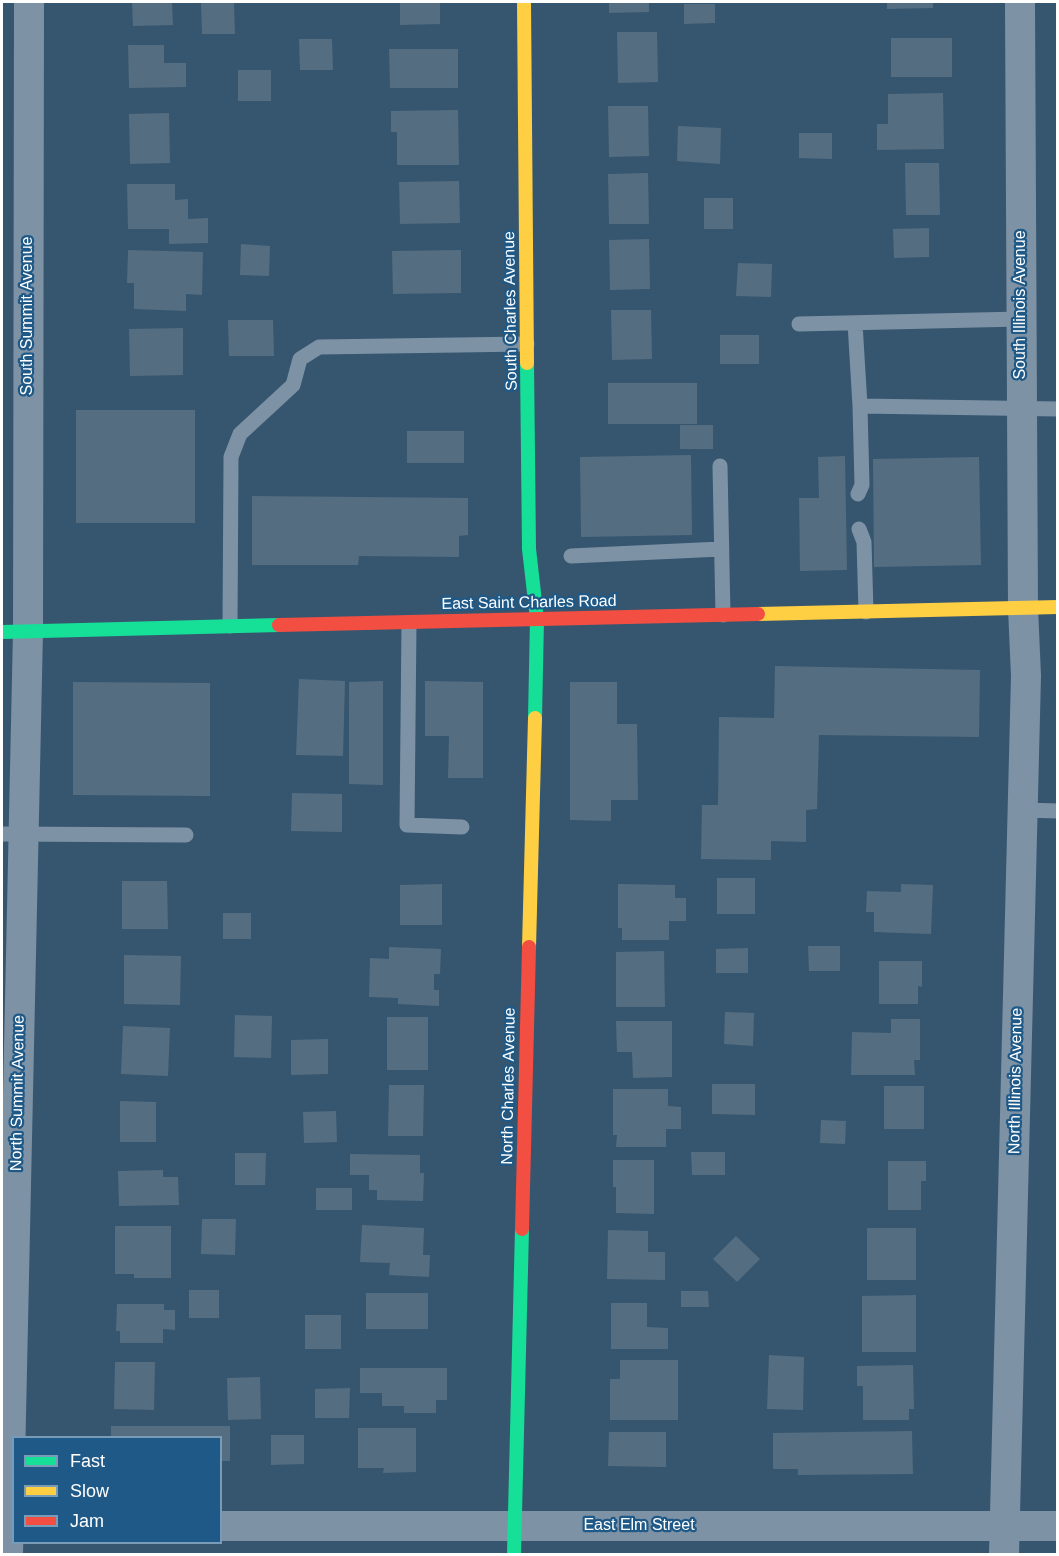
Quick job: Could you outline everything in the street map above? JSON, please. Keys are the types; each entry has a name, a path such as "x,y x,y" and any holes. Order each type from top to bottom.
{"street":[{"name":"South Summit Avenue","path":"15,632 29,2"},
{"name":"South Charles Avenue","path":"524,2 530,549 537,619"},
{"name":"South Illinois Avenue","path":"1020,2 1023,608"},
{"name":"East Saint Charles Road","path":"15,632 1058,607"},
{"name":"North Illinois Avenue","path":"1005,1540 1026,676 1023,608"},
{"name":"North Charles Avenue","path":"514,1540 537,619"},
{"name":"North Summit Avenue","path":"10,1536 15,632"},
{"name":"East Elm Street","path":"222,1526 514,1540 1005,1540 1058,1526"}],"lane":[{"path":"799,324 1021,319"},
{"path":"855,323 863,491"},
{"path":"230,626 231,458 240,434 293,385 300,359 319,347 527,344"},
{"path":"860,406 1058,409"},
{"path":"720,466 723,615"},
{"path":"864,532 866,612"},
{"path":"571,556 721,549"},
{"path":"409,622 407,825 462,827"},
{"path":"1023,810 1058,811"},
{"path":"13,834 186,835"}],"building":[{"path":"132,2 172,2 173,25 133,26"},
{"path":"400,2 440,2 440,24 400,25"},
{"path":"609,2 649,2 649,12 609,13"},
{"path":"887,2 933,2 933,8 887,9"},
{"path":"201,3 234,3 235,34 202,34"},
{"path":"684,4 715,4 715,23 684,24"},
{"path":"617,32 657,32 658,82 618,83"},
{"path":"891,38 952,38 952,77 891,77"},
{"path":"299,39 332,39 333,70 300,70"},
{"path":"128,45 164,45 164,63 186,63 186,87 129,88"},
{"path":"389,49 458,49 458,88 390,88"},
{"path":"238,70 271,70 271,101 238,101"},
{"path":"943,93 944,149 877,150 877,124 888,124 888,94"},
{"path":"608,106 648,106 649,156 609,157"},
{"path":"458,110 459,165 397,165 397,132 391,132 391,111"},
{"path":"169,113 170,163 130,164 129,114"},
{"path":"678,126 721,128 720,164 677,161"},
{"path":"799,133 832,133 832,159 799,158"},
{"path":"905,163 939,163 940,215 906,215"},
{"path":"648,173 649,224 609,224 608,174"},
{"path":"459,181 460,223 400,224 399,182"},
{"path":"127,184 175,184 175,200 188,199 188,219 208,218 208,243 169,244 169,229 128,229"},
{"path":"704,198 733,198 733,229 704,229"},
{"path":"929,228 929,257 894,258 893,229"},
{"path":"649,239 650,289 610,290 609,240"},
{"path":"241,244 270,246 269,276 240,275"},
{"path":"128,250 203,252 202,295 186,294 186,311 134,309 134,283 127,283"},
{"path":"461,250 461,293 393,294 392,251"},
{"path":"738,263 772,264 771,297 736,296"},
{"path":"611,310 651,310 652,359 612,360"},
{"path":"228,320 273,320 274,356 229,356"},
{"path":"183,328 183,375 130,376 129,329"},
{"path":"720,335 759,335 759,364 720,364"},
{"path":"608,383 697,383 697,424 608,424"},
{"path":"76,410 195,410 195,523 76,523"},
{"path":"680,425 713,425 713,449 680,449"},
{"path":"407,431 464,431 464,463 407,463"},
{"path":"691,455 692,535 581,537 580,457"},
{"path":"845,456 847,570 800,571 799,498 819,498 818,457"},
{"path":"979,457 981,565 874,567 873,459"},
{"path":"252,496 468,498 468,535 459,536 459,557 359,556 358,565 252,565"},
{"path":"775,666 980,670 979,737 819,735 817,809 806,810 806,842 771,841 771,860 701,859 702,805 718,805 719,717 774,718"},
{"path":"299,679 345,681 343,756 296,755"},
{"path":"383,681 383,785 349,784 349,682"},
{"path":"425,681 483,682 483,778 448,778 449,736 425,736"},
{"path":"73,682 210,683 210,796 73,795"},
{"path":"570,682 617,682 617,724 637,724 638,800 611,800 611,821 570,820"},
{"path":"292,793 342,794 342,832 291,831"},
{"path":"717,878 755,878 755,914 717,914"},
{"path":"122,881 167,881 168,929 122,929"},
{"path":"442,884 442,925 400,925 400,885"},
{"path":"618,884 675,885 675,898 686,898 686,921 669,921 669,940 622,940 622,928 618,928"},
{"path":"901,884 933,885 931,934 874,932 874,912 866,912 867,891 901,892"},
{"path":"223,913 251,913 251,939 223,939"},
{"path":"808,946 840,946 840,971 809,971"},
{"path":"389,947 441,949 440,974 434,974 434,990 439,990 439,1006 398,1004 398,998 369,997 370,958 389,959"},
{"path":"748,948 748,973 716,973 716,949"},
{"path":"664,951 665,1007 616,1007 616,952"},
{"path":"124,955 181,956 180,1005 124,1004"},
{"path":"879,961 922,961 922,987 918,986 918,1004 879,1004"},
{"path":"725,1012 754,1013 753,1046 724,1044"},
{"path":"235,1015 272,1016 271,1058 234,1057"},
{"path":"387,1017 428,1017 428,1070 387,1070"},
{"path":"891,1019 920,1019 920,1060 914,1060 915,1075 851,1075 852,1032 891,1033"},
{"path":"616,1021 672,1021 672,1077 633,1078 632,1052 617,1052"},
{"path":"123,1026 170,1028 168,1076 121,1074"},
{"path":"328,1039 328,1074 291,1075 291,1040"},
{"path":"712,1084 755,1084 755,1115 712,1114"},
{"path":"389,1085 424,1085 423,1136 388,1136"},
{"path":"884,1086 924,1086 924,1129 884,1129"},
{"path":"613,1089 668,1089 668,1106 681,1107 681,1129 666,1129 666,1147 616,1147 617,1135 613,1135"},
{"path":"120,1101 156,1102 156,1142 120,1142"},
{"path":"336,1111 337,1142 304,1143 303,1112"},
{"path":"821,1120 846,1121 845,1144 820,1143"},
{"path":"691,1152 725,1152 725,1175 692,1175"},
{"path":"235,1153 266,1153 265,1185 235,1185"},
{"path":"350,1154 420,1155 420,1173 424,1173 423,1201 377,1200 377,1190 369,1190 369,1175 350,1175"},
{"path":"613,1160 654,1160 654,1214 616,1213"},
{"path":"888,1161 926,1161 926,1181 921,1181 921,1210 888,1210"},
{"path":"163,1170 163,1177 178,1177 179,1205 119,1206 118,1171"},
{"path":"316,1188 352,1188 352,1210 316,1210"},
{"path":"202,1219 236,1219 235,1255 201,1254"},
{"path":"362,1225 424,1228 423,1255 430,1255 429,1277 389,1275 390,1263 360,1262"},
{"path":"115,1226 171,1226 171,1278 134,1278 134,1274 115,1274"},
{"path":"867,1228 916,1228 916,1280 867,1280"},
{"path":"608,1230 648,1231 648,1252 665,1252 665,1280 607,1279"},
{"path":"736,1236 760,1259 737,1282 713,1259"},
{"path":"189,1290 219,1290 219,1318 189,1318"},
{"path":"681,1291 708,1291 709,1307 681,1307"},
{"path":"366,1293 428,1293 428,1329 366,1329"},
{"path":"916,1295 916,1352 862,1352 862,1296"},
{"path":"611,1303 647,1303 647,1327 668,1328 668,1349 611,1349"},
{"path":"117,1304 164,1304 164,1310 175,1310 175,1330 163,1329 163,1343 120,1343 120,1331 116,1331"},
{"path":"305,1315 341,1315 341,1349 305,1349"},
{"path":"769,1355 804,1357 803,1410 767,1409"},
{"path":"620,1360 678,1360 678,1420 610,1420 610,1379 620,1379"},
{"path":"115,1362 155,1362 154,1410 114,1409"},
{"path":"913,1365 914,1409 909,1409 909,1420 863,1420 863,1386 857,1386 857,1366"},
{"path":"360,1368 447,1368 447,1400 436,1400 436,1413 404,1413 404,1406 382,1406 382,1393 360,1393"},
{"path":"260,1377 261,1419 228,1420 227,1378"},
{"path":"350,1388 349,1418 315,1418 315,1389"},
{"path":"111,1426 230,1426 230,1461 222,1461 222,1436 111,1436"},
{"path":"358,1428 416,1428 416,1472 383,1473 384,1468 358,1468"},
{"path":"912,1431 913,1474 798,1475 798,1469 773,1469 773,1433"},
{"path":"609,1432 666,1432 666,1467 608,1466"},
{"path":"271,1435 304,1435 304,1464 271,1465"}],"traffic: fast":[{"path":"527,363 529,549 537,619 535,718"},
{"path":"2,632 279,625"},
{"path":"514,1554 522,1229"}],"traffic: slow":[{"path":"524,2 527,363"},
{"path":"758,614 1058,607"},
{"path":"529,947 535,718"}],"traffic: jam":[{"path":"279,625 758,614"},
{"path":"522,1229 529,947"}]}
